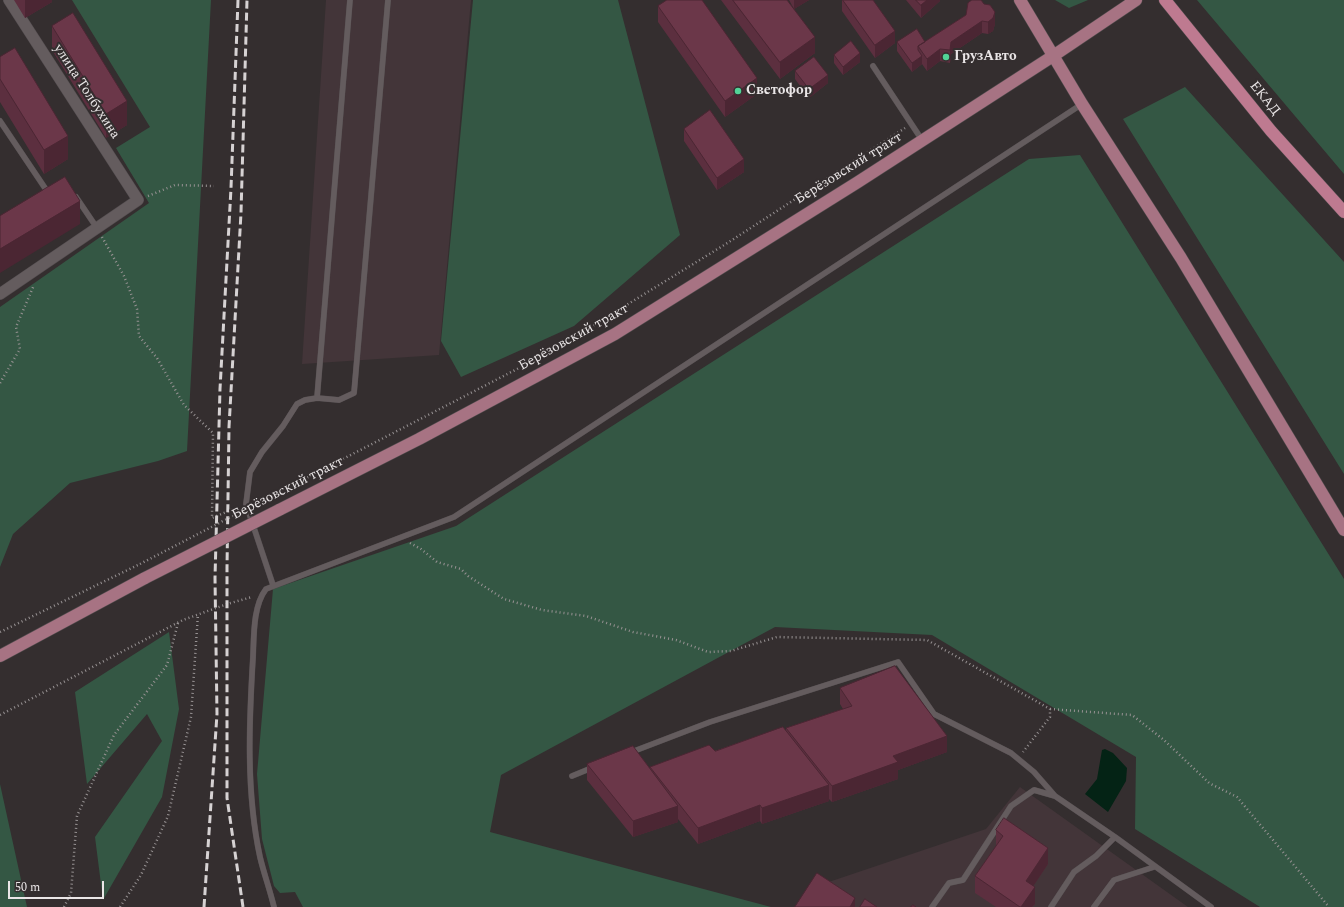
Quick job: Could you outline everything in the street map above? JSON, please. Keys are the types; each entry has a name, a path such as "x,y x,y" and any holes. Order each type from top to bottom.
{"highway":[{"name":"ЕКАД","path":"1165,0 1271,131 1344,212"}],"main road":[{"path":"1020,0 1082,104 1181,258 1344,530"},
{"name":"Берёзовский тракт","path":"0,656 145,578 419,439 615,334 1054,56 1136,0"}],"street":[{"name":"улица Толбухина","path":"9,0 138,200"},
{"path":"0,294 138,200"}],"lane":[{"path":"317,398 350,0"},
{"path":"273,585 246,504 250,472 262,452 283,426 297,404 305,400 317,398 339,400 354,393 388,0"},
{"path":"874,66 922,140"},
{"path":"274,907 260,857 253,808 249,723 254,642 259,603 262,594 273,585 454,517 1082,104"},
{"path":"0,121 51,198"},
{"path":"73,192 97,228"},
{"path":"45,202 57,194"},
{"path":"623,756 710,722 898,662 934,714 1011,753 1034,772 1055,796 1115,837 1207,906"},
{"path":"572,776 601,765"},
{"path":"932,907 949,883 963,880 1011,806 1034,790 1055,796"},
{"path":"1051,907 1074,872 1096,856 1115,837"},
{"path":"1094,907 1114,880 1154,867"}],"path":[{"path":"0,632 140,564 550,352 729,242 912,124"},
{"path":"138,200 175,185 214,186"},
{"path":"97,228 124,276 137,309 139,336 157,358 184,405 213,433 212,518 246,504"},
{"path":"0,383 20,348 16,327 43,265"},
{"path":"399,538 421,549 437,562 461,569 468,576 504,599 542,610 586,616 633,632 676,640 708,652 731,651 777,637 927,640 1050,709 1132,715 1164,740 1209,783 1237,797 1329,907"},
{"path":"0,715 178,623 198,614 262,594"},
{"path":"120,907 141,875 168,816 191,717 198,614"},
{"path":"64,907 71,894 77,816 114,736 167,665 178,623"},
{"path":"1018,759 1050,717 1050,709"}],"shaded area":[{"path":"72,0 211,0 187,451 158,461 70,483 13,534 0,567 0,307 149,203 116,148 150,127"},
{"path":"326,0 471,0 439,355 302,364"},
{"path":"473,0 618,0 680,235 574,326 461,377 441,341"},
{"path":"1055,0 1088,0 1069,8"},
{"path":"1197,0 1344,0 1344,174"},
{"path":"1185,87 1344,262 1344,474 1123,119"},
{"path":"1080,155 1344,579 1344,907 1260,907 1135,829 1136,757 932,635 775,627 501,775 490,832 771,907 303,907 295,892 280,893 274,886 262,839 257,774 273,589 456,526 1029,159"},
{"path":"169,632 179,709 162,797 103,900 95,837 162,741 147,714 87,784 75,692"},
{"path":"1105,749 1113,753 1127,768 1126,781 1108,812 1085,794 1097,779 1102,750"},
{"path":"0,784 27,907 0,907"},
{"path":"1020,787 1188,907 799,907 811,888 986,829"}],"building":[{"path":"667,0 702,0 757,78 725,101 658,6"},
{"path":"733,0 787,0 815,37 780,62"},
{"path":"843,0 873,0 895,31 875,45"},
{"path":"916,0 927,0 921,5"},
{"path":"972,0 981,0 984,4 990,5 995,12 993,18 988,22 982,21 951,42 950,50 940,49 927,59 918,46 966,15 968,3"},
{"path":"73,13 127,101 106,114 52,26"},
{"path":"917,29 925,42 918,46 918,50 922,56 912,63 897,42"},
{"path":"851,41 860,53 843,67 834,55"},
{"path":"15,48 68,136 44,150 0,79 0,57"},
{"path":"814,57 828,75 809,89 795,71"},
{"path":"710,110 744,159 717,178 684,129"},
{"path":"65,177 80,201 0,249 0,216"},
{"path":"895,666 947,736 893,756 898,762 832,786 786,728 852,706 840,688"},
{"path":"783,727 829,785 762,808 760,805 698,828 650,767 709,745 715,751"},
{"path":"633,746 678,806 633,821 587,764"},
{"path":"1004,818 1048,848 1026,881 1035,887 1021,907 975,876 1003,836 996,830"},
{"path":"817,873 855,898 850,907 795,907"},
{"path":"865,899 877,907 860,907"}],"railway":[{"path":"204,907 217,714 215,578 220,389 231,188 238,0"},
{"path":"243,907 227,798 227,568 229,427 241,213 247,0"}],"place":[{"name":"ГрузАвто","path":"946,57"},
{"name":"Светофор","path":"738,91"}]}
